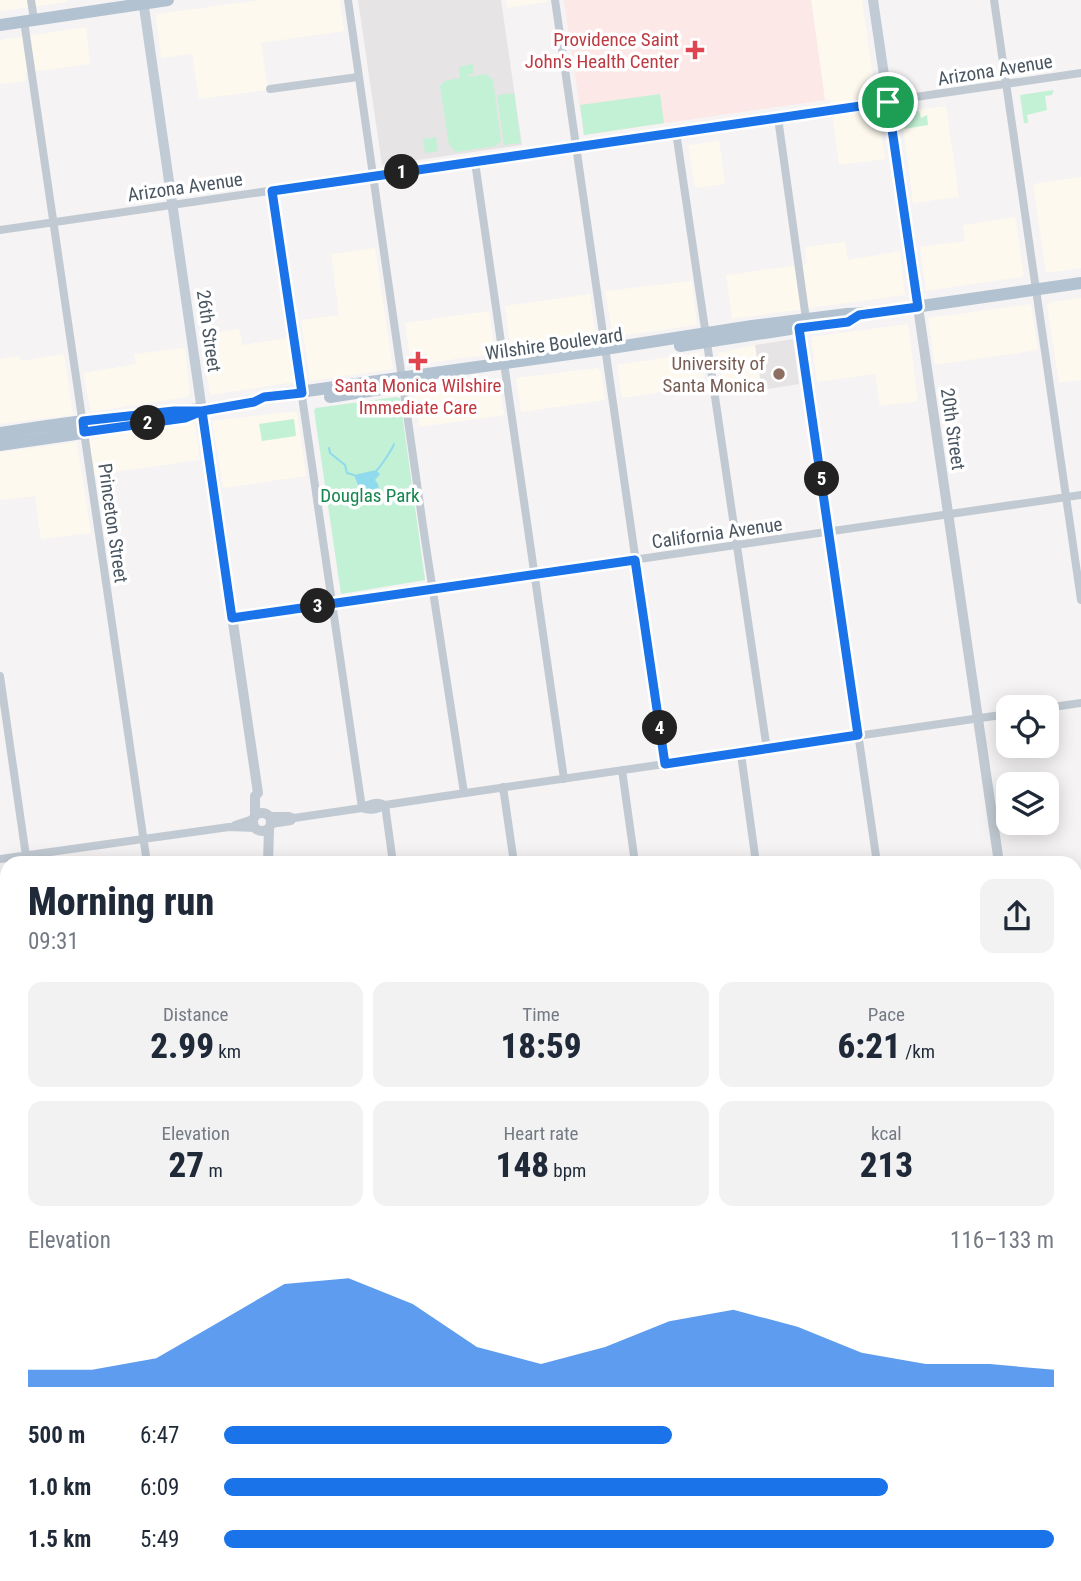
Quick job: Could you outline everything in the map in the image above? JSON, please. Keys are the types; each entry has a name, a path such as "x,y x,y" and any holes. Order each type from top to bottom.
{"main road":[{"path":"0,25 168,0"},
{"name":"20th Street","path":"873,0 918,307"},
{"name":"26th Street","path":"143,2 202,411"},
{"name":"Wilshire Boulevard","path":"0,445 83,426 174,411 202,411 254,402 264,397 302,397 706,338 847,314 859,315 1081,283"},
{"name":"Wilshire Boulevard","path":"0,433 83,426"}],"street":[{"name":"Princeton Street","path":"31,0 29,20 54,222 146,856"},
{"path":"348,0 464,793"},
{"path":"555,0 665,764"},
{"path":"994,0 1081,600"},
{"name":"Arizona Avenue","path":"0,230 1081,73"},
{"path":"270,89 358,77"},
{"path":"778,118 807,322 829,533 876,856"},
{"path":"676,132 767,750"},
{"path":"475,162 564,779"},
{"path":"272,191 362,808"},
{"name":"20th Street","path":"918,307 998,856"},
{"name":"26th Street","path":"202,411 258,793 262,795 263,848 267,856"},
{"name":"California Avenue","path":"232,618 1081,495"},
{"path":"0,676 27,856"},
{"path":"1059,706 1081,703"},
{"path":"44,856 262,822 291,821 295,818 362,808 380,802 385,805 996,716"},
{"path":"741,754 755,856"},
{"path":"622,770 634,856"},
{"path":"503,787 513,856"},
{"path":"385,805 392,856"}],"shaded area":[{"path":"0,0 67,0 67,2 0,11"},
{"path":"260,0 340,0 344,31 261,43 268,90 199,99 192,54 161,58 156,17 158,14"},
{"path":"358,0 501,0 522,145 382,165"},
{"path":"506,0 547,0 547,2 507,8"},
{"name":"Providence Saint John's Health Center","path":"564,0 811,0 825,100 584,135"},
{"path":"811,0 862,0 885,159 839,165 830,99 825,100"},
{"path":"86,27 90,64 25,73 26,81 0,84 0,40"},
{"path":"946,106 959,197 913,203 901,112"},
{"path":"719,141 725,184 695,188 688,145"},
{"path":"1081,177 1081,268 1046,273 1033,184"},
{"path":"1015,217 1024,275 1022,277 926,291 920,247 965,241 963,225"},
{"path":"845,242 848,260 900,251 905,295 732,319 726,275 807,264 805,247"},
{"path":"375,248 393,369 310,381 301,320 339,315 331,254"},
{"path":"692,281 697,325 613,337 605,291"},
{"path":"590,294 596,341 511,352 505,306"},
{"path":"1081,298 1081,380 1059,383 1047,305 1050,302"},
{"path":"1031,304 1038,350 935,365 928,318"},
{"path":"489,311 495,354 411,365 405,323"},
{"path":"908,324 918,401 880,406 875,374 817,382 811,337"},
{"path":"239,329 242,345 287,338 294,382 210,395 200,335"},
{"name":"University of Santa Monica","path":"793,339 799,384 762,390 755,345"},
{"path":"755,345 762,390 723,396 718,353"},
{"path":"185,348 190,394 187,397 91,412 83,373 136,364 134,354"},
{"path":"701,352 705,386 622,398 617,365"},
{"path":"64,354 73,415 0,424 0,359 20,356 21,361"},
{"path":"597,368 601,371 605,400 521,412 516,378"},
{"path":"499,381 504,415 420,427 414,394"},
{"path":"297,411 306,476 223,488 212,421"},
{"path":"195,423 200,460 94,475 88,438"},
{"path":"77,442 91,533 41,539 35,496 0,500 0,452"}],"green space":[{"path":"473,64 474,73 467,77 486,74 493,80 501,141 496,146 456,152 449,145 440,86 445,81 460,78 459,67"},
{"path":"1054,90 1052,95 1045,96 1047,110 1027,115 1028,123 1024,123 1020,95"},
{"path":"514,93 521,143 504,145 497,95"},
{"path":"660,94 664,123 584,135 580,105"},
{"path":"919,111 921,118 927,115 928,125 904,129 902,113"},
{"path":"436,137 438,151 425,153 423,139"},
{"name":"Douglas Park","path":"400,398 425,580 341,594 314,410"},
{"path":"294,419 296,436 262,441 259,424"}],"water":[{"path":"376,470 380,474 375,480 379,492 368,502 364,499 364,492 360,490 354,475"}],"waterway":[{"path":"377,470 394,444"},
{"path":"329,448 330,453 345,465 347,473 354,475"}],"place":[{"name":"Providence Saint John's Health Center","path":"695,50"},
{"name":"Santa Monica Wilshire Immediate Care","path":"418,361"},
{"name":"University of Santa Monica","path":"779,374"}],"route":[{"path":"888,102 272,191 302,393 264,397 254,402 202,411 185,418 84,432 83,421 184,410 202,411 232,618 635,560 665,764 858,735 799,328 848,322 859,315 918,307 888,102"}]}
